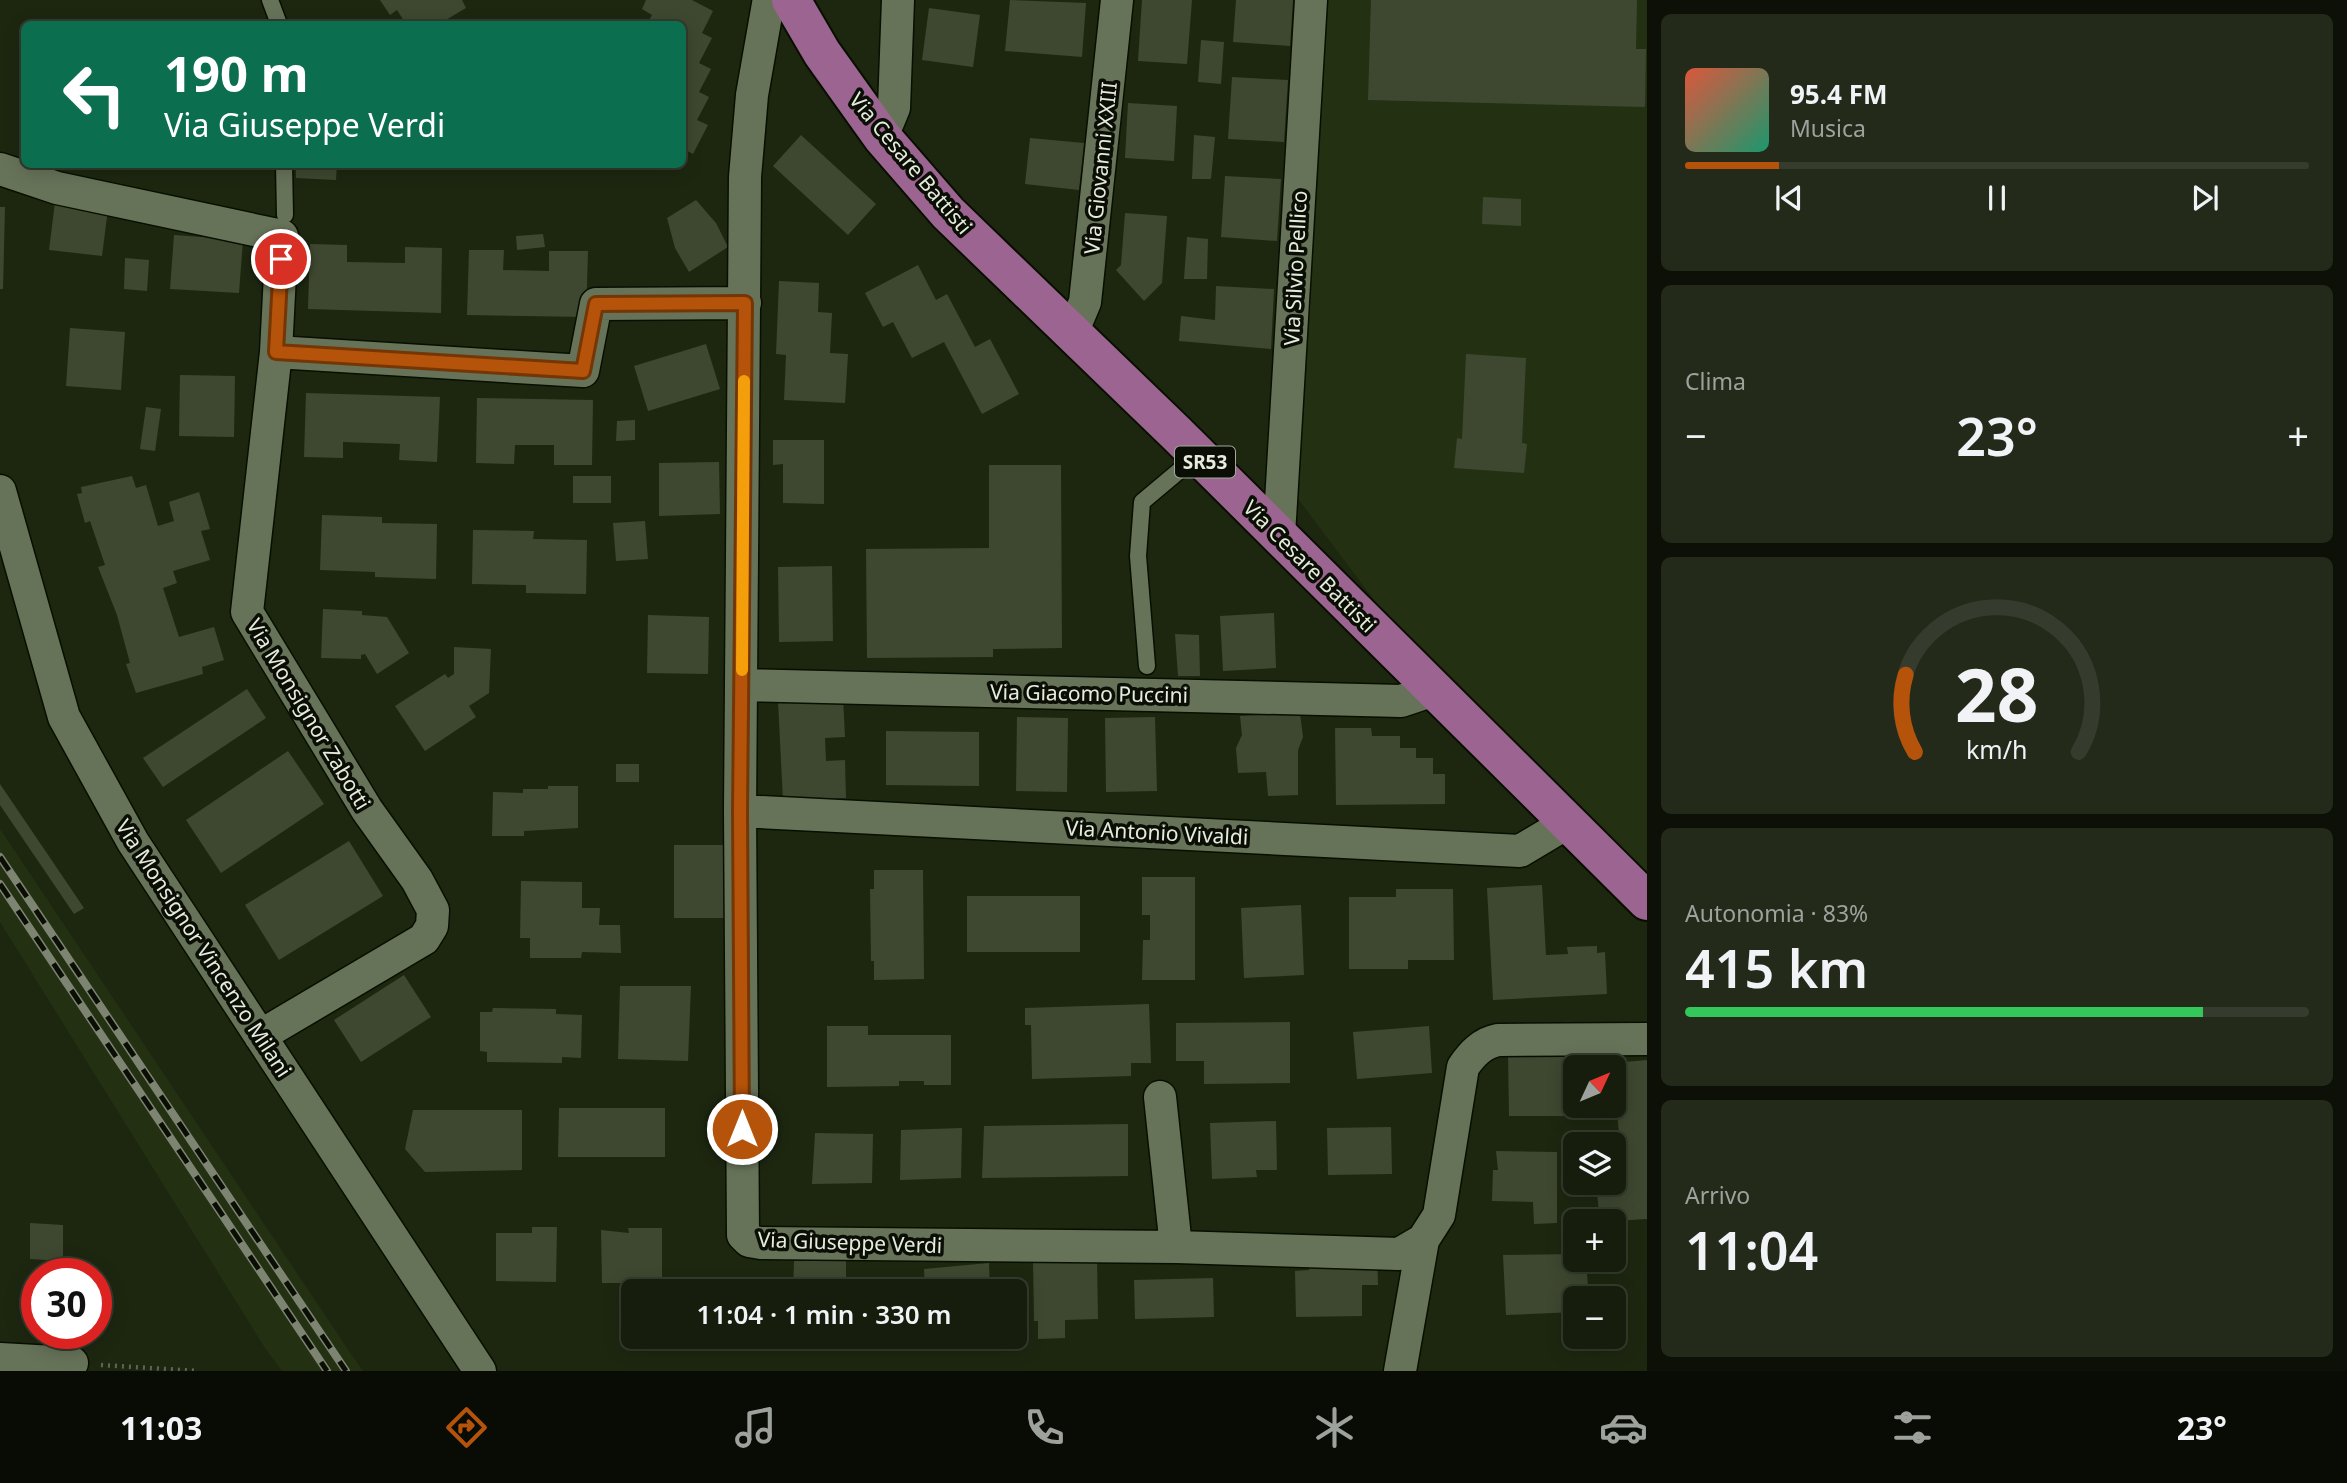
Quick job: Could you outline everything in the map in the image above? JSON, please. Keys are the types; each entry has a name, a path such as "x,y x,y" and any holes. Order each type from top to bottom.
{"main road":[{"name":"Via Cesare Battisti","path":"770,5 822,54 882,137 948,213 1198,455 1647,901"}],"street":[{"path":"882,137 894,108 898,0"},
{"name":"Via Giovanni XXIII","path":"1072,334 1085,302 1117,0"},
{"name":"Via Silvio Pellico","path":"1279,535 1311,0"},
{"name":"Via Giuseppe Verdi","path":"770,5 752,94 746,177 740,811 743,1235 749,1241 1177,1247 1399,1254 1423,1240"},
{"path":"0,169 57,188 284,225"},
{"name":"Via Monsignor Zabotti","path":"260,1036 424,940 432,926 433,910 417,880 367,810 247,612 276,352 284,225"},
{"path":"276,352 583,371 596,304 745,303"},
{"name":"Via Monsignor Vincenzo Milani","path":"0,491 64,717 133,842 480,1371"},
{"name":"Via Giacomo Puccini","path":"741,685 1401,701 1434,690"},
{"name":"Via Antonio Vivaldi","path":"740,811 1520,851 1567,823"},
{"path":"1400,1371 1423,1240 1439,1214 1463,1067 1471,1055 1490,1041 1498,1040 1647,1039"},
{"path":"1160,1097 1177,1247"},
{"path":"0,1360 72,1363"}],"lane":[{"path":"270,0 278,21"},
{"path":"284,168 284,225"},
{"path":"1146,666 1138,556 1142,502 1198,455"}],"path":[{"path":"72,1363 198,1371"}],"shaded area":[{"path":"1324,0 1647,0 1647,899 1447,697 1296,496"},
{"path":"0,829 363,1371 282,1371 265,1348 0,922"}],"building":[{"path":"380,0 462,0 466,8 444,21 404,21 397,10 390,15"},
{"path":"646,0 692,0 713,11 702,33 712,38 699,63 711,69 699,92 709,97 697,120 708,125 693,154 686,150 686,21 649,21 652,15 642,9"},
{"path":"1010,0 1086,3 1082,57 1005,51"},
{"path":"1142,0 1192,0 1187,64 1138,61"},
{"path":"1236,0 1293,0 1290,46 1233,42"},
{"path":"1371,0 1637,0 1636,49 1646,49 1645,107 1368,100"},
{"path":"929,8 980,15 973,67 922,60"},
{"path":"1201,40 1224,42 1221,84 1198,82"},
{"path":"1232,77 1288,80 1284,142 1228,139"},
{"path":"1128,103 1177,106 1174,161 1125,158"},
{"path":"801,135 876,204 848,235 773,166"},
{"path":"1194,135 1215,137 1211,179 1192,179"},
{"path":"1030,138 1084,143 1079,190 1025,184"},
{"path":"296,168 337,168 336,180 296,178"},
{"path":"1225,176 1281,179 1277,241 1221,237"},
{"path":"56,194 109,201 102,256 49,250"},
{"path":"1483,197 1521,199 1521,226 1482,224"},
{"path":"696,200 716,223 728,247 689,272 675,248 667,218"},
{"path":"0,207 5,207 3,289 0,289"},
{"path":"1125,213 1167,216 1162,283 1144,301 1116,270 1121,265"},
{"path":"543,234 545,247 517,250 516,236"},
{"path":"174,235 243,240 239,293 170,289"},
{"path":"1187,237 1208,239 1207,279 1184,279"},
{"path":"310,244 347,245 347,262 405,263 405,247 442,248 441,313 308,309"},
{"path":"469,250 504,250 503,270 549,271 549,251 588,251 586,317 467,315"},
{"path":"125,258 149,260 147,291 124,289"},
{"path":"918,265 936,300 947,294 975,347 990,339 1019,394 982,414 944,342 912,358 893,322 883,327 865,293"},
{"path":"779,281 819,283 818,312 832,313 830,353 848,354 845,403 784,400 786,355 776,354"},
{"path":"1216,286 1274,289 1271,349 1179,341 1181,316 1215,320"},
{"path":"70,328 125,332 121,390 66,386"},
{"path":"706,344 720,389 648,411 634,366"},
{"path":"1466,354 1526,358 1522,443 1527,444 1524,473 1454,468 1457,438 1462,439"},
{"path":"180,375 235,376 234,437 179,436"},
{"path":"306,393 440,397 437,462 399,460 400,444 343,442 343,458 304,457"},
{"path":"477,398 593,400 592,465 554,465 554,445 515,445 514,464 476,463"},
{"path":"146,407 161,409 155,451 140,449"},
{"path":"635,420 635,440 616,441 617,421"},
{"path":"773,440 824,440 824,504 783,503 783,464 773,465"},
{"path":"719,462 720,514 659,516 659,463"},
{"path":"989,465 1061,465 1062,648 993,649 993,657 867,658 866,549 989,548"},
{"path":"132,476 136,488 146,485 158,526 174,521 169,502 199,492 210,529 201,531 210,560 173,571 177,583 163,588 179,637 214,627 224,660 202,667 203,674 136,693 126,664 130,663 117,615 98,567 105,565 90,521 85,523 77,494 82,493 81,487"},
{"path":"573,476 611,476 611,503 573,503"},
{"path":"322,515 382,517 382,523 437,524 436,579 375,577 375,572 320,570"},
{"path":"645,521 648,559 616,561 613,523"},
{"path":"473,530 534,531 533,539 587,540 586,594 526,593 526,585 472,584"},
{"path":"832,566 833,641 779,642 778,567"},
{"path":"323,609 362,611 362,615 387,617 409,653 377,674 365,654 361,655 361,659 321,658"},
{"path":"1274,613 1276,668 1223,671 1220,616"},
{"path":"648,615 709,617 708,674 647,673"},
{"path":"1175,634 1199,635 1200,676 1178,676"},
{"path":"454,647 491,649 489,693 469,706 476,717 425,751 395,706 445,674 448,678 454,674"},
{"path":"247,689 266,718 163,787 143,758"},
{"path":"843,698 845,737 825,738 826,761 845,760 846,798 783,801 778,701"},
{"path":"1300,713 1303,737 1298,750 1298,795 1268,796 1266,772 1238,773 1236,748 1242,735 1240,716"},
{"path":"1017,717 1068,718 1067,792 1016,791"},
{"path":"1155,717 1157,791 1106,792 1105,718"},
{"path":"1335,728 1371,728 1372,736 1400,736 1400,748 1416,748 1416,758 1433,758 1433,774 1445,774 1445,804 1336,805"},
{"path":"886,731 979,732 979,786 886,785"},
{"path":"288,751 324,804 221,873 186,820"},
{"path":"616,764 639,764 639,782 616,782"},
{"path":"0,784 84,908 74,914 0,805"},
{"path":"548,786 578,786 578,828 524,831 524,836 492,836 493,792 523,793 523,789 548,789"},
{"path":"349,841 383,896 279,960 245,905"},
{"path":"674,845 727,845 726,918 674,918"},
{"path":"874,870 923,870 924,979 874,980 874,961 871,961 870,889 874,889"},
{"path":"1142,877 1195,877 1195,980 1142,980 1143,940 1150,940 1150,915 1142,915"},
{"path":"521,881 582,882 582,908 600,908 599,925 620,925 621,953 582,952 581,958 530,958 530,938 520,938"},
{"path":"1542,885 1546,955 1568,954 1567,947 1597,946 1597,953 1605,952 1607,994 1493,1000 1487,888"},
{"path":"1396,889 1453,889 1454,960 1408,960 1408,969 1349,969 1349,897 1396,897"},
{"path":"967,896 1080,896 1080,952 967,952"},
{"path":"1301,905 1304,975 1244,978 1241,908"},
{"path":"404,975 431,1017 361,1062 334,1020"},
{"path":"620,986 691,986 688,1061 618,1059"},
{"path":"1149,1004 1151,1063 1131,1063 1131,1076 1032,1079 1031,1025 1025,1025 1025,1008"},
{"path":"493,1008 556,1009 556,1014 582,1015 581,1058 562,1057 562,1063 487,1062 487,1052 480,1051 480,1012 492,1012"},
{"path":"1290,1022 1290,1083 1204,1084 1204,1061 1176,1061 1176,1023"},
{"path":"827,1026 868,1026 868,1035 951,1035 951,1085 899,1081 899,1086 827,1087"},
{"path":"1429,1026 1432,1073 1357,1079 1353,1032"},
{"path":"1508,1053 1565,1053 1563,1116 1509,1116"},
{"path":"1647,1060 1647,1219 1626,1220 1626,1209 1599,1209 1597,1195 1626,1195 1626,1132 1619,1132 1618,1118 1626,1118 1626,1062"},
{"path":"559,1108 665,1108 665,1157 558,1157"},
{"path":"413,1110 522,1110 522,1170 425,1172 405,1149"},
{"path":"1276,1121 1277,1170 1256,1170 1257,1177 1212,1179 1210,1123"},
{"path":"1128,1124 1128,1176 982,1178 984,1126"},
{"path":"1391,1127 1392,1174 1328,1175 1327,1128"},
{"path":"962,1128 961,1178 900,1180 901,1130"},
{"path":"815,1133 873,1134 872,1183 812,1184"},
{"path":"1496,1151 1557,1152 1557,1223 1534,1224 1533,1202 1492,1201 1493,1170 1498,1170"},
{"path":"30,1223 63,1225 63,1258 30,1258"},
{"path":"532,1227 557,1227 556,1282 496,1281 496,1233 532,1233"},
{"path":"628,1228 662,1228 662,1279 621,1279 621,1283 602,1283 601,1230 629,1233"},
{"path":"1377,1254 1378,1285 1362,1285 1362,1316 1296,1317 1295,1271 1309,1270 1309,1255"},
{"path":"1563,1254 1563,1272 1587,1272 1588,1286 1563,1286 1563,1313 1506,1315 1503,1255"},
{"path":"1097,1258 1098,1319 1065,1320 1065,1338 1038,1339 1038,1321 1034,1321 1033,1259"},
{"path":"794,1261 846,1261 846,1279 793,1279"},
{"path":"989,1263 990,1279 924,1279 924,1269"},
{"path":"1213,1278 1214,1317 1135,1319 1134,1280"}],"railway":[{"path":"0,857 346,1371"},
{"path":"0,884 327,1371"}],"slow traffic":[{"path":"742,670 744,381"}],"route":[{"path":"281,259 276,352 583,371 596,304 745,303 740,811 742,1129"}]}
